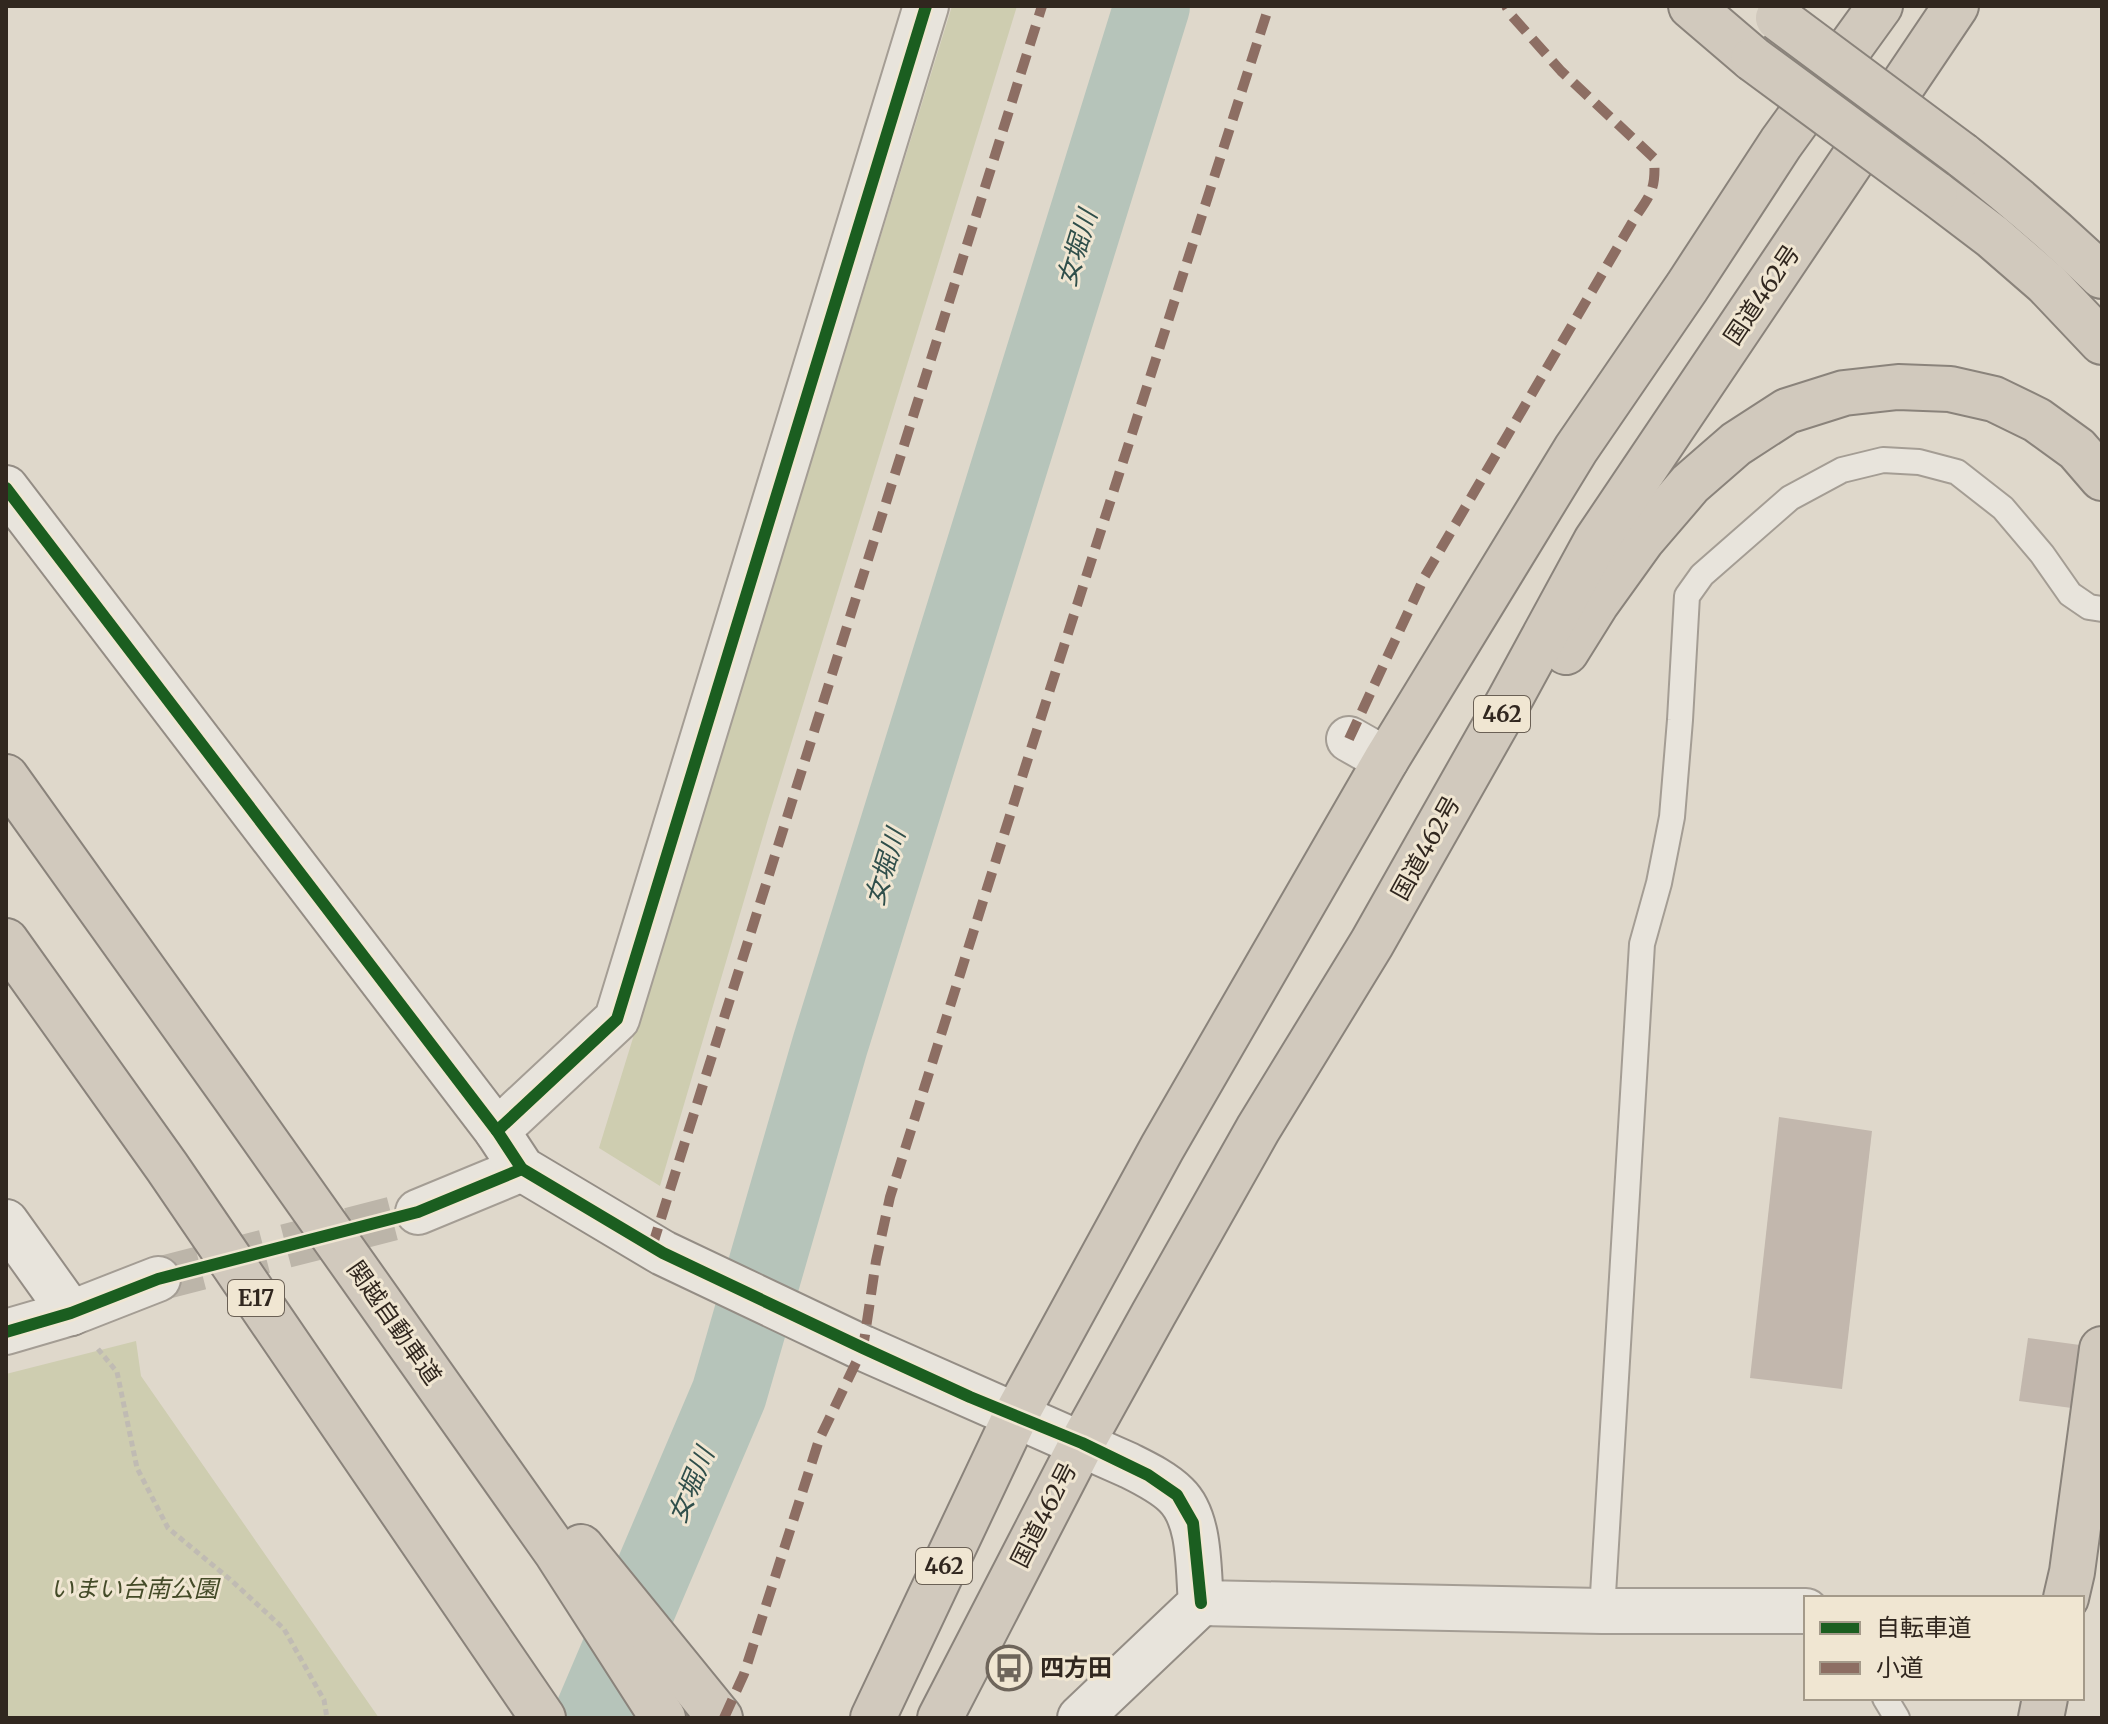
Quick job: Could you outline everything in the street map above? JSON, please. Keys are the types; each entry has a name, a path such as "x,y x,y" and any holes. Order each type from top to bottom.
{"highway":[{"path":"1691,6 1753,59 1993,237 2046,283 2102,342"},
{"path":"1576,449 1694,240 1736,173 1853,6"},
{"name":"462","path":"873,1718 1016,1415 1162,1148 1386,760 1576,449 1781,143 1880,6"},
{"name":"国道462号","path":"940,1718 1082,1443 1258,1129 1372,943 1596,541 1956,6"},
{"path":"1771,12 2015,196 2102,276"},
{"path":"1372,943 1482,788 1596,604 1642,540 1690,484 1736,444 1787,411 1844,393 1898,387 1950,389 1994,399 2037,420 2077,449 2102,478"},
{"name":"関越自動車道","path":"6,777 446,1396 562,1542 663,1718"},
{"name":"E17","path":"6,941 167,1167 543,1718"},
{"path":"2070,1589 2102,1349"},
{"path":"562,1542 720,1718"}],"street":[{"path":"497,1131 617,1019 926,6"},
{"path":"6,488 497,1131 522,1169 663,1253 970,1397 1082,1443 1148,1475 1177,1495 1193,1523 1201,1603"},
{"path":"1349,739 1386,760"},
{"path":"418,1212 522,1169"},
{"path":"6,1222 71,1313"},
{"path":"6,1332 71,1313 158,1279"},
{"path":"1080,1718 1201,1603 1602,1611 1804,1611"}],"lane":[{"path":"1602,1611 1642,944 1659,883 1672,817 1687,596 1702,575 1790,498 1842,470 1883,460 1919,462 1957,472 2003,508 2042,554 2070,594 2089,607 2102,609"},
{"path":"1886,1700 1897,1718"}],"path":[{"path":"71,1313 117,1372 137,1468 168,1528 284,1629 324,1700 327,1718"},
{"path":"130,1471 137,1468"}],"green space":[{"path":"952,6 1017,6 768,819 660,1186 599,1148"},
{"name":"いまい台南公園","path":"136,1341 141,1376 379,1718 6,1718 6,1374"}],"building":[{"path":"1779,1117 1872,1131 1842,1389 1750,1378"},
{"path":"2028,1338 2102,1348 2102,1412 2019,1401"}],"waterway":[{"name":"女堀川","path":"591,1718 729,1394 830,1045 1152,6"}],"tunnel":[{"path":"158,1279 418,1212"}],"marked path":[{"path":"652,1247 1042,6"},
{"path":"724,1718 744,1674 819,1440 863,1348 876,1261 890,1197 1269,6"},
{"path":"1349,739 1425,576 1652,189 1654,158 1561,71 1506,6"}],"cycle path":[{"path":"497,1131 617,1019 926,6"},
{"path":"6,488 497,1131 522,1169 663,1253 970,1397 1082,1443 1148,1475 1177,1495 1193,1523 1201,1603"},
{"path":"6,1332 71,1313 158,1279 418,1212 522,1169"}],"place":[{"name":"四方田","path":"1009,1668"}]}
